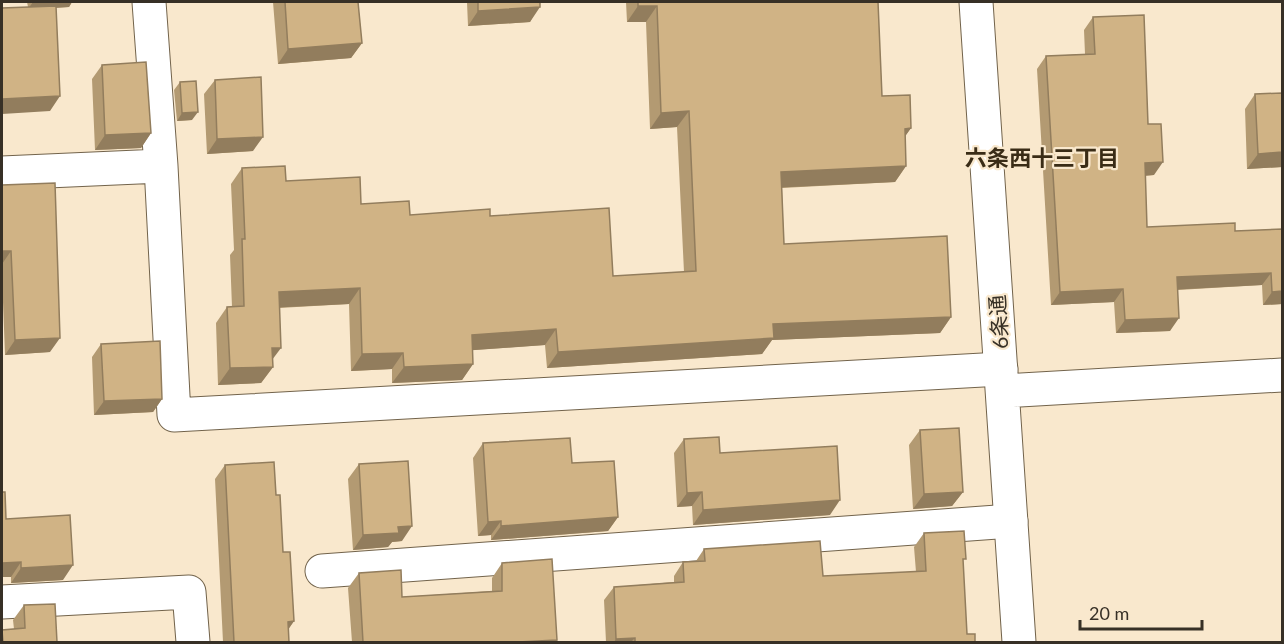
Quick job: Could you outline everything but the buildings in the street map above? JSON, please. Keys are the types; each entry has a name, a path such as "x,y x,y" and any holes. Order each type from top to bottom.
{"street":[{"path":"149,2 161,166 174,415 1002,380 1282,375"},
{"name":"6条通","path":"976,2 1019,642"},
{"path":"2,173 161,166"},
{"path":"322,571 1011,521"},
{"path":"2,602 189,592 193,642"}],"district":[{"name":"六条西十三丁目","path":"1042,157"}]}
